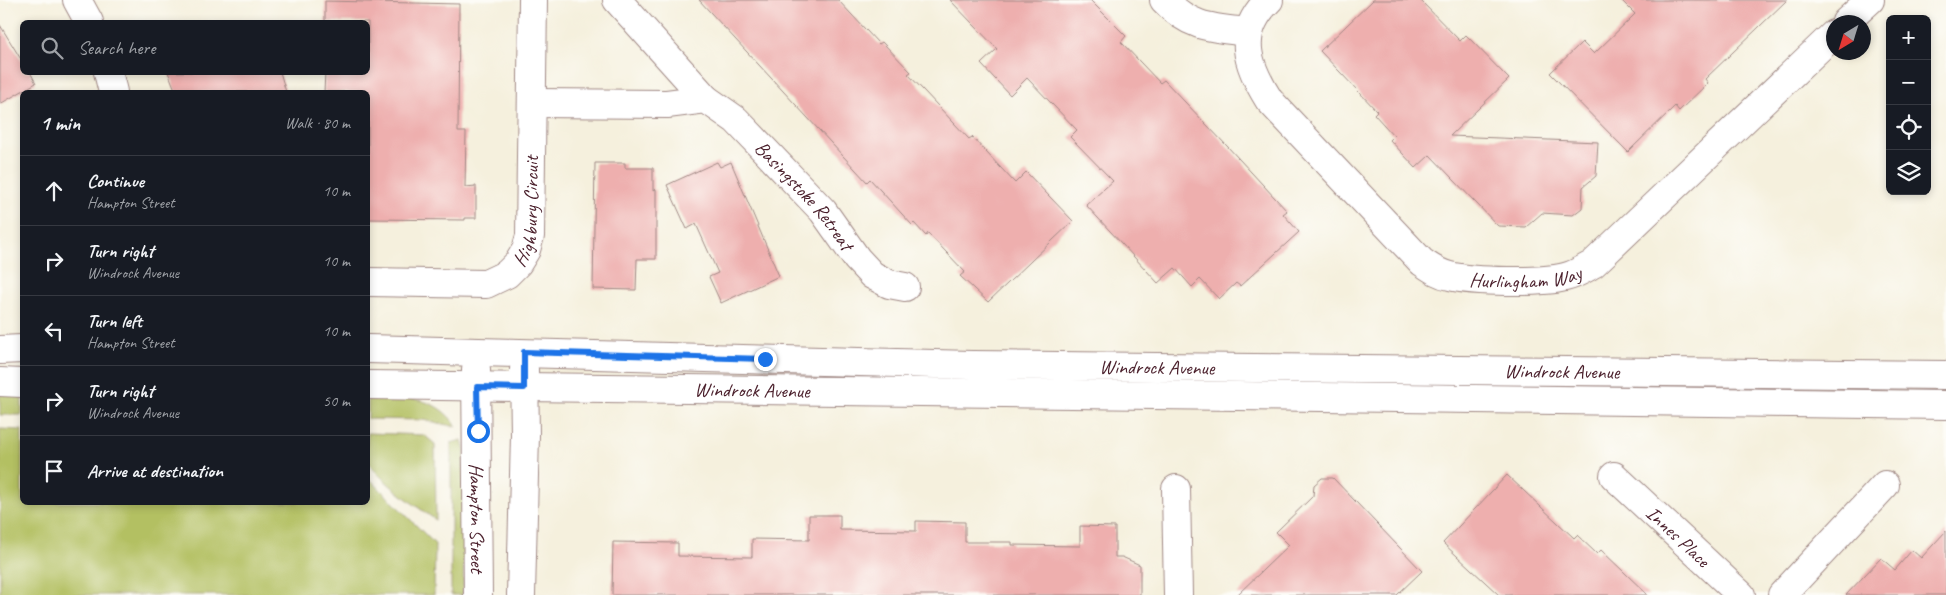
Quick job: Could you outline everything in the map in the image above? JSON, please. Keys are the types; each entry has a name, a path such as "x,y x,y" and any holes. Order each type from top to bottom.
{"street":[{"path":"76,0 88,20"},
{"name":"Highbury Circuit","path":"370,282 486,284 507,274 518,263 526,250 530,236 533,0"},
{"name":"Basingstoke Retreat","path":"617,0 706,99 736,120 823,211 857,259 872,275 889,284 905,287"},
{"path":"1164,0 1186,19 1203,27 1248,32 1254,20 1269,0"},
{"path":"1854,15 1870,0"},
{"name":"Hurlingham Way","path":"1248,32 1249,61 1255,78 1269,100 1422,262 1434,271 1448,276 1467,279 1542,280 1567,277 1593,264 1826,42"},
{"path":"109,75 112,90"},
{"path":"533,103 667,104 706,99"},
{"name":"Windrock Avenue","path":"370,349 972,364 1946,376"},
{"path":"0,350 20,350"},
{"name":"Hampton Street","path":"476,351 478,595"},
{"path":"521,595 524,352"},
{"path":"0,382 20,382"},
{"name":"Windrock Avenue","path":"370,386 1946,405"},
{"name":"Innes Place","path":"1614,476 1741,595"},
{"path":"1782,595 1885,485"},
{"path":"1176,489 1178,595"}],"green space":[{"path":"0,392 20,393 20,415 0,415"},
{"path":"370,397 406,398 429,403 449,416 457,427 423,420 370,419"},
{"path":"0,429 20,430 20,505 370,505 370,479 435,544 434,595 0,595"},
{"path":"370,433 424,435 435,444 436,520 399,493 370,464"},
{"path":"462,440 465,451 466,485 463,595 451,595 451,443"}],"building":[{"path":"699,0 838,0 879,44 882,42 911,72 908,74 969,139 972,137 1015,183 1026,172 1073,221 988,302 960,276 965,272 928,233 926,236 914,223 912,225 870,179 867,182"},
{"path":"950,0 1090,0 1126,36 1121,42 1160,83 1164,80 1287,211 1283,214 1299,232 1240,286 1236,283 1219,299 1200,279 1192,287 1175,268 1158,283 1086,205 1113,181 1070,137 1077,130 1027,78 1010,95 981,64 997,49"},
{"path":"1373,0 1420,0 1460,41 1466,35 1509,79 1450,136 1598,142 1596,176 1583,187 1582,208 1573,215 1542,213 1526,227 1498,226 1430,155 1416,168 1390,140 1394,136 1374,114 1377,111 1320,51"},
{"path":"1621,0 1787,0 1705,79 1708,83 1679,111 1675,106 1628,152 1550,73 1582,42 1594,54 1635,14"},
{"path":"325,1 459,4 458,132 466,132 465,187 476,186 476,218 465,218 465,220 370,219 370,90 324,90 325,75 370,75 370,20 325,20"},
{"path":"0,25 20,58 20,75 32,75 36,83 24,90 20,90 20,92 0,104"},
{"path":"169,75 281,75 285,90 175,90"},
{"path":"717,162 720,167 731,162 779,276 721,303 709,277 718,273 696,224 687,229 667,185"},
{"path":"595,163 625,163 625,168 653,168 653,191 656,189 656,259 637,259 636,290 593,289"},
{"path":"1507,475 1574,538 1577,535 1597,554 1601,550 1648,595 1499,595 1443,543"},
{"path":"1322,478 1333,478 1422,571 1397,595 1237,595 1289,545 1276,532 1313,496 1314,485"},
{"path":"809,515 840,515 840,530 916,531 916,521 965,522 965,542 1012,542 1012,545 1080,546 1080,526 1115,527 1115,557 1122,557 1140,565 1140,595 612,595 613,542 678,543 678,556 752,557 752,539 809,540"},
{"path":"1946,531 1946,595 1846,595 1881,558 1895,570 1912,550 1921,558"}],"route":[{"path":"478,431 477,387 524,388 524,352 765,359"}]}
